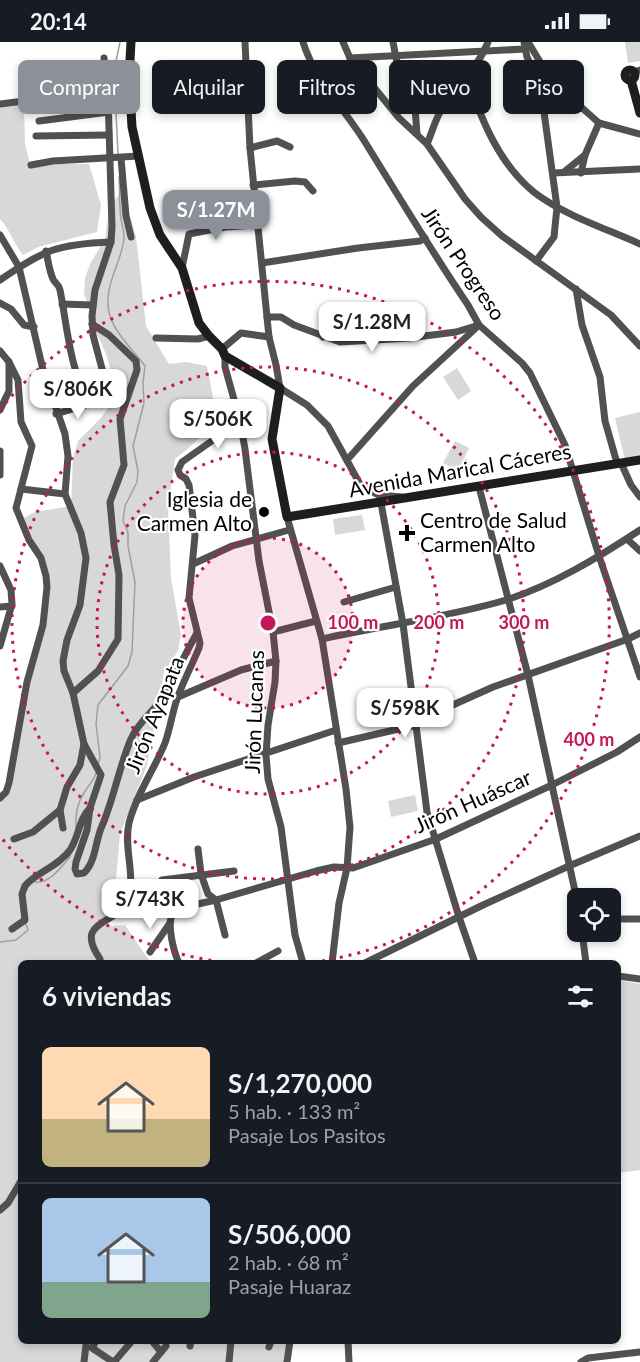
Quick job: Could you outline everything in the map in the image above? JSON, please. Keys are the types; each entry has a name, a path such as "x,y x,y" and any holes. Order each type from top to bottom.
{"street":[{"path":"131,42 129,94 132,127 150,208 160,235 182,268 199,323 224,352 307,405 328,426 355,477 366,490 379,495 410,498"},
{"path":"245,42 250,148 257,225 269,337 280,388 272,439 289,530 322,639 350,827 347,868 339,903 332,960"},
{"name":"Jirón Progreso","path":"303,42 316,73 364,140 479,325 530,373 565,445 640,677"},
{"path":"343,42 350,57 399,118 427,144 460,193 481,217 536,261 611,315 640,346"},
{"path":"393,42 402,89 415,108 417,134"},
{"path":"479,60 488,42"},
{"path":"350,57 484,52 526,44"},
{"path":"526,44 538,60"},
{"path":"526,44 532,60"},
{"path":"635,74 640,113"},
{"path":"0,104 18,102"},
{"path":"584,110 599,123 640,134"},
{"path":"39,121 93,114"},
{"path":"109,114 109,135 116,158 131,237"},
{"path":"427,144 439,114"},
{"path":"480,114 488,134 502,155 522,181 536,193 557,207 640,244"},
{"path":"536,261 555,234 557,207 545,114"},
{"path":"581,173 585,155 599,123"},
{"path":"36,136 109,135"},
{"path":"250,148 277,141 290,147"},
{"path":"564,172 585,155"},
{"path":"31,165 139,156"},
{"path":"56,414 101,401 109,395 93,335 93,305 95,290 111,242 116,158"},
{"path":"553,173 640,169"},
{"path":"254,185 305,182 313,191"},
{"path":"182,268 188,237 192,232 257,225"},
{"path":"0,235 20,267 43,370 56,414 65,434 68,456 65,494 81,533 86,558 80,605 67,640 63,661 64,671 73,693 84,744 101,775 76,862 77,874 84,873 92,863 98,834 110,805 116,779 131,737 159,702 198,633"},
{"path":"262,263 420,241 425,238"},
{"path":"0,279 46,251 70,244 111,242"},
{"path":"46,251 53,279 60,289 71,355 88,399 92,403"},
{"path":"576,289 582,325 600,377 605,421 619,464 640,497"},
{"path":"0,303 11,309 24,325 34,327"},
{"path":"62,304 93,305"},
{"path":"267,317 281,318 322,337 340,342 385,340 456,332 479,325"},
{"path":"322,337 326,330 334,325 353,319"},
{"path":"73,693 98,671 107,660 118,639 119,575 110,502 124,465 120,419 137,370 136,361 110,335 93,324"},
{"path":"347,460 413,386 479,325"},
{"path":"224,352 241,333 269,337"},
{"path":"156,339 188,340 209,336"},
{"path":"0,351 9,362 18,380 21,422 32,446 17,512 29,540 41,558 46,576 45,613 35,659 27,682 9,783 6,792 0,798"},
{"name":"Jirón Lucanas","path":"224,352 225,367 240,421 252,493 256,539 273,632 276,660 275,682 267,725 268,778 281,827 295,935 302,960"},
{"path":"0,410 9,391 9,362"},
{"name":"Jirón Ayapata","path":"100,959 90,940 91,933 95,926 125,905 130,894 126,837 137,800 165,742 178,697 199,648 198,633 189,598 195,534 189,485 180,475 179,466 205,444 240,421"},
{"path":"0,451 0,475"},
{"name":"Avenida Marical Cáceres","path":"287,517 640,460"},
{"path":"479,487 528,675 574,888"},
{"path":"21,489 65,494"},
{"path":"381,503 403,624 427,812 474,960"},
{"path":"193,564 232,546 289,530"},
{"path":"322,639 371,628 442,617 509,599 546,584 599,556 640,530"},
{"path":"627,539 640,551"},
{"path":"0,566 11,590 12,606 0,646"},
{"path":"344,602 396,587"},
{"path":"0,607 12,606"},
{"path":"273,632 316,621"},
{"path":"338,742 416,725 426,717 493,687 640,633"},
{"path":"178,697 241,670 276,660"},
{"path":"137,800 194,777 336,730"},
{"name":"Jirón Huáscar","path":"170,923 176,910 184,907 325,869 353,868 436,839 552,785 617,752 640,737"},
{"path":"63,828 60,810 67,787 80,765 84,744"},
{"path":"12,929 25,920 22,894 25,886 68,853 78,834 83,817 90,808"},
{"path":"14,839 33,832 60,810"},
{"path":"371,960 569,866 640,836"},
{"path":"198,849 201,874 208,894 216,900 225,935"},
{"path":"162,880 234,870"},
{"path":"621,919 640,919"},
{"path":"150,952 170,923"},
{"path":"170,923 173,946 178,960"},
{"path":"583,942 586,960"},
{"path":"262,960 278,951"},
{"path":"621,976 640,979"},
{"path":"0,1210 8,1203 18,1186"},
{"path":"84,1362 90,1344 113,1362 129,1344"},
{"path":"153,1362 164,1349 156,1344"},
{"path":"229,1362 231,1344"},
{"path":"287,1362 290,1344"},
{"path":"348,1344 348,1362"},
{"path":"581,1362 588,1358 636,1353 633,1362"}],"shaded area":[{"path":"625,42 640,42 640,61 628,63"},
{"path":"18,105 18,114 24,114 25,144 31,168 59,164 89,164 101,205 97,232 38,247 23,255 0,219 0,107"},
{"path":"122,187 136,237 146,326 169,364 186,362 207,366 213,416 205,432 175,459 168,506 171,578 181,635 178,651 164,672 147,765 120,834 116,880 106,913 106,926 125,925 149,960 18,960 18,1344 288,1344 286,1362 0,1362 0,803 9,793 27,690 45,627 48,578 23,518 35,512 71,506 73,458 78,441 112,403 114,381 84,293 85,278 90,264 105,239 109,208"},
{"path":"457,368 471,391 458,400 443,377"},
{"path":"640,412 640,457 625,460 615,418"},
{"path":"455,441 469,448 458,471 443,463"},
{"path":"362,515 365,530 335,535 333,519"},
{"path":"415,795 418,811 391,817 388,801"},
{"path":"621,981 640,984 640,1170 621,1173"}],"waterway":[{"path":"118,154 114,71 120,42"},
{"path":"98,765 100,757 96,724 98,705 128,666 132,652 135,582 128,546 128,532 123,521 125,506 137,482 138,471 133,446 144,403 145,366 124,341 109,313 110,284 122,251 124,237 120,214 119,177"},
{"path":"76,828 76,813 79,804 96,773"},
{"path":"35,882 50,878 70,857 71,853"},
{"path":"0,942 16,940 28,930 25,922"}],"place":[{"name":"Iglesia de Carmen Alto","path":"264,512"},
{"name":"Centro de Salud Carmen Alto","path":"407,533"}]}
